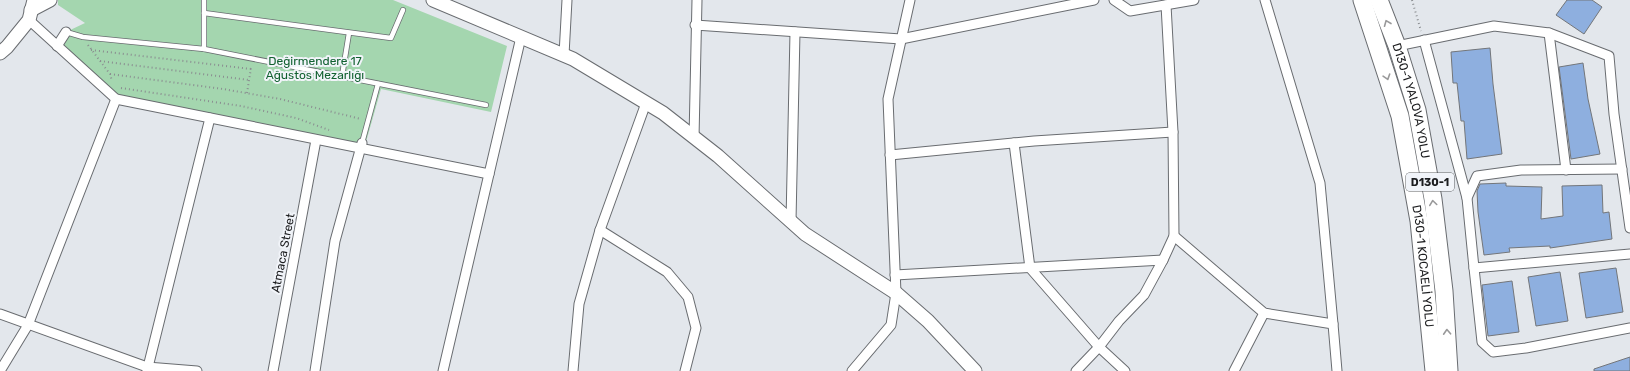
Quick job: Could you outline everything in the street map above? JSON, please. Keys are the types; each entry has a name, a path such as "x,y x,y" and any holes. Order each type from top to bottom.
{"highway":[{"name":"D130-1 KOCAELİ YOLU","path":"1362,0 1400,116 1419,221 1434,371"},
{"name":"D130-1 YALOVA YOLU","path":"1379,0 1397,46 1417,110 1433,199 1444,291 1449,371"}],"street":[{"path":"2,47 31,10 50,0"},
{"path":"433,0 564,55 663,113 718,156 805,234 896,293 928,321 975,371"},
{"path":"564,55 566,0"},
{"path":"694,138 697,0"},
{"path":"852,371 891,325 896,293 888,99 910,0"},
{"path":"696,25 901,39 1094,0"},
{"path":"1114,0 1130,11 1194,0"},
{"path":"1265,0 1320,183 1337,371"},
{"path":"1076,371 1099,347 1119,321 1144,295 1174,236 1173,132 1166,5"},
{"path":"31,10 57,46 116,99 316,140 361,146 489,174"},
{"path":"1397,46 1494,26 1549,33 1609,56 1614,114 1630,228"},
{"path":"57,46 66,32"},
{"path":"791,221 795,32"},
{"path":"1549,33 1566,170"},
{"path":"443,371 521,37"},
{"path":"1424,40 1467,198 1482,342 1493,352 1526,348 1630,328"},
{"path":"0,371 28,325 116,99"},
{"path":"574,371 580,304 600,230 646,103"},
{"path":"147,369 210,118"},
{"path":"890,155 1014,142 1173,132"},
{"name":"Atmaca Street","path":"273,371 316,140"},
{"path":"1014,142 1030,268 1099,347 1125,371"},
{"path":"315,371 335,242 361,146"},
{"path":"1467,198 1477,176 1521,170 1622,169"},
{"path":"600,230 667,272 688,298 696,328 685,371"},
{"path":"1174,236 1264,313 1332,324"},
{"path":"1474,268 1630,254"},
{"path":"895,275 1163,260"},
{"path":"1234,371 1264,313"},
{"path":"0,314 147,369 197,371"}],"lane":[{"path":"204,0 204,49"},
{"path":"204,13 391,38 403,10"},
{"path":"66,32 83,37 204,49 486,105"},
{"path":"342,76 349,32"},
{"path":"361,146 378,84"}],"path":[{"path":"1412,0 1424,40"},
{"path":"83,37 91,50 110,74 113,87"},
{"path":"91,50 251,69"},
{"path":"247,93 253,59"},
{"path":"100,61 249,80"},
{"path":"110,74 247,93 280,99 368,120"},
{"path":"121,88 241,106 302,120"}],"green space":[{"name":"Değirmendere 17 Ağustos Mezarlığı","path":"58,0 393,0 507,46 491,112 381,89 364,149 117,95 62,45 66,32 85,23 58,5"}],"building":[{"path":"1567,0 1592,0 1602,7 1584,34 1556,15"},
{"path":"1490,48 1502,154 1467,159 1464,121 1461,121 1457,83 1453,83 1451,52"},
{"path":"1583,63 1588,99 1600,154 1571,159 1559,67"},
{"path":"1506,183 1506,186 1542,187 1541,219 1563,216 1562,186 1602,185 1603,213 1609,212 1612,239 1550,248 1550,246 1509,248 1510,252 1484,255 1478,212 1477,191 1480,184"},
{"path":"1616,268 1623,312 1586,318 1579,273"},
{"path":"1560,272 1568,321 1536,326 1528,277"},
{"path":"1512,281 1519,332 1488,336 1482,285"},
{"path":"1630,357 1630,371 1594,371 1594,369"}]}
